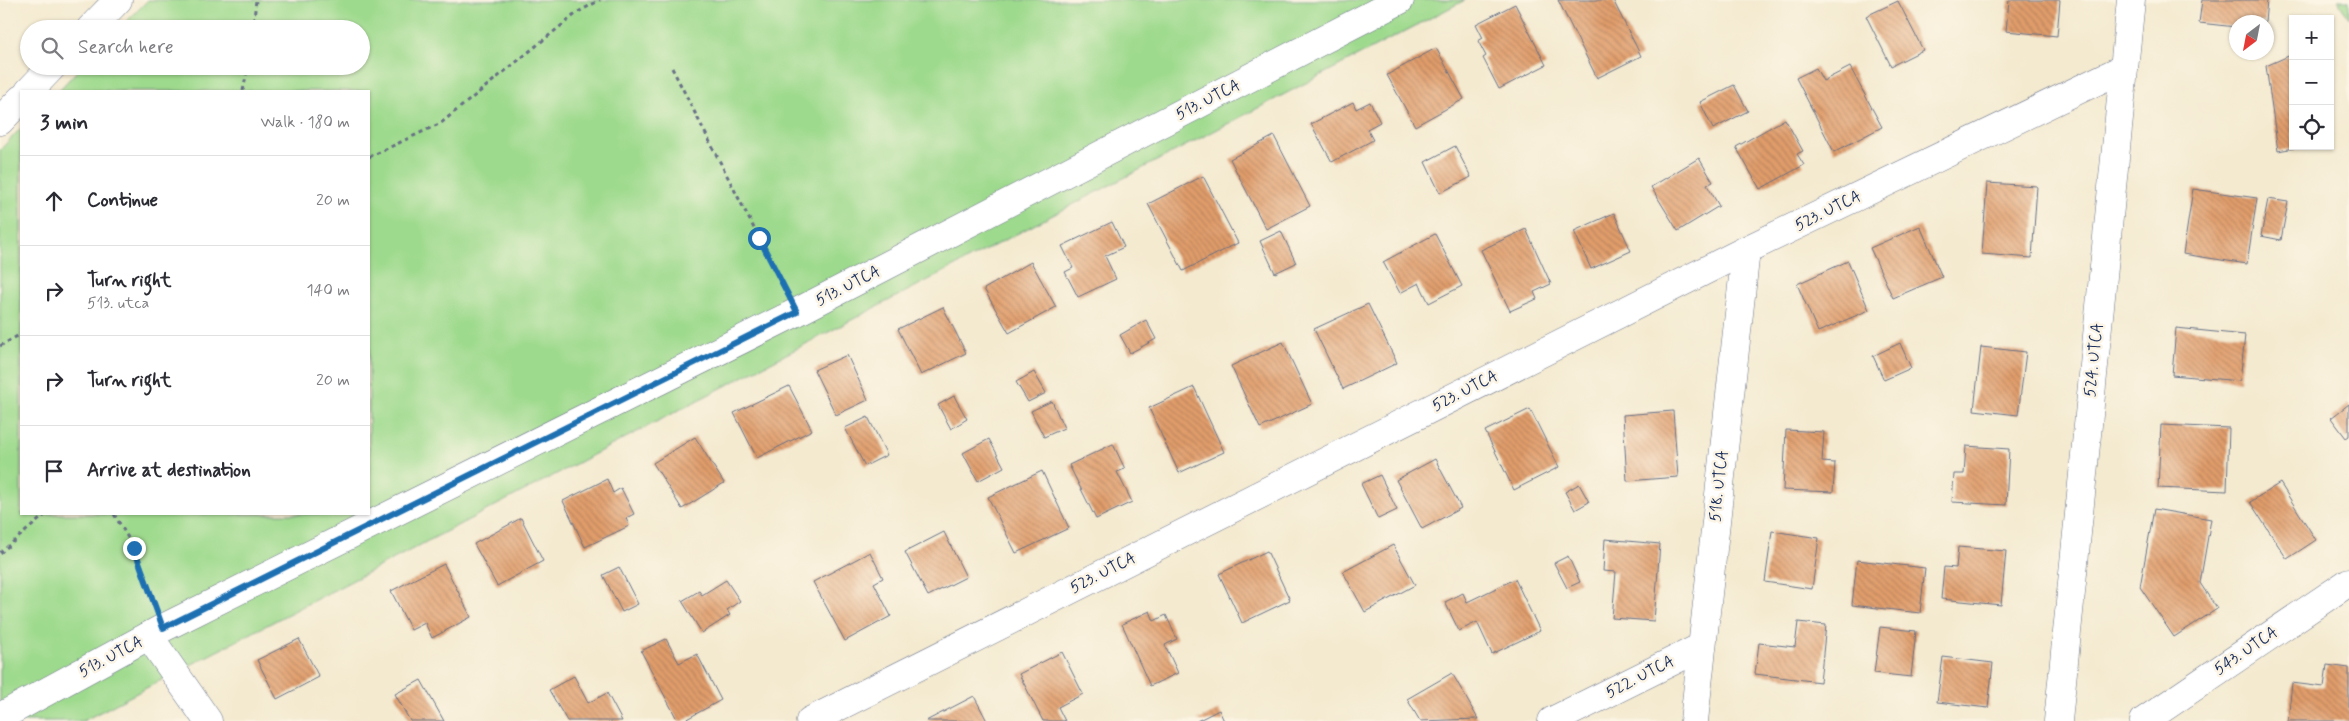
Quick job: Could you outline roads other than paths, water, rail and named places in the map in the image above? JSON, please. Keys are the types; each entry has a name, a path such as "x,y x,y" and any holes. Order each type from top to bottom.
{"street":[{"path":"99,20 118,0"},
{"name":"513. UTCA","path":"0,717 156,632 797,312 1400,0"},
{"name":"524. UTCA","path":"2058,721 2131,0"},
{"name":"523. UTCA","path":"810,721 1746,250 2124,68"},
{"path":"30,90 44,75"},
{"path":"0,120 20,100"},
{"name":"518. UTCA","path":"1694,721 1746,250"},
{"name":"543. UTCA","path":"2144,721 2349,582"},
{"path":"156,632 208,721"},
{"name":"522. UTCA","path":"1552,721 1701,647"}]}
